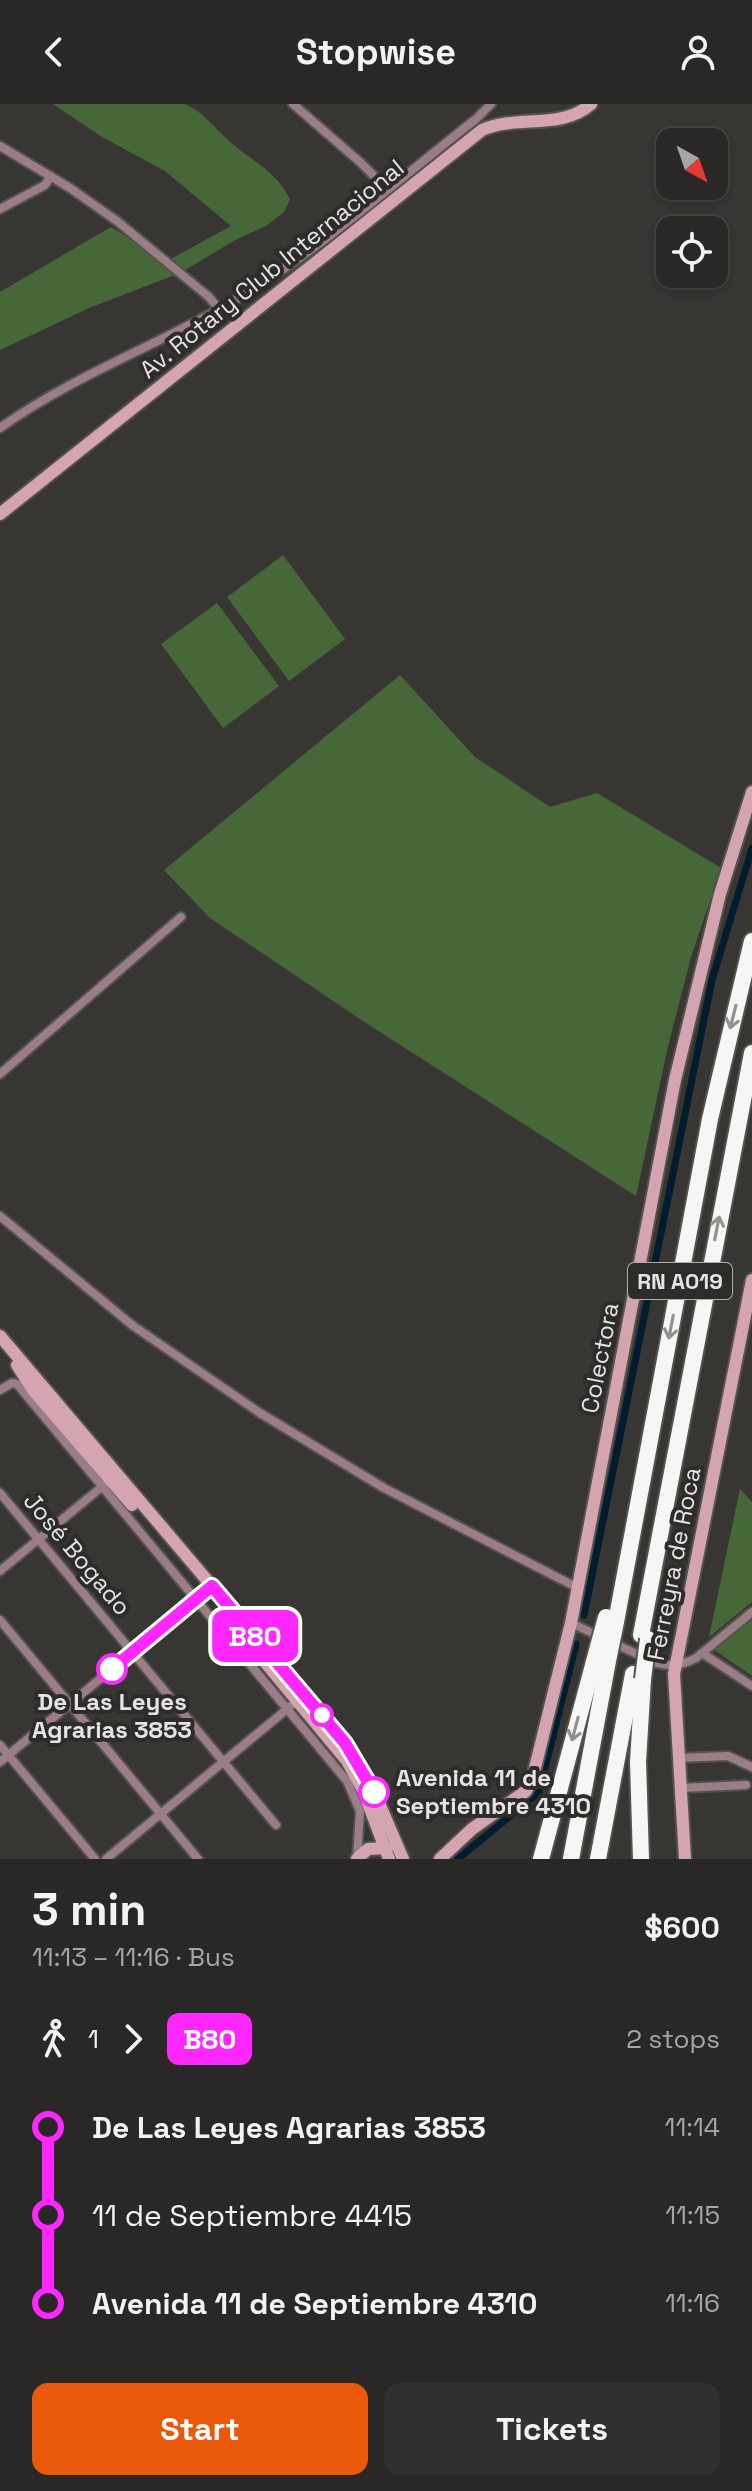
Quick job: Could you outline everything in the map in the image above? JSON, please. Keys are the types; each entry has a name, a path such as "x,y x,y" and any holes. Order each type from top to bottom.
{"highway":[{"name":"RN A019","path":"602,1657 632,1535 718,1082 752,941"},
{"name":"RN A019","path":"638,1676 677,1441 752,1053"},
{"path":"541,1859 602,1657"},
{"path":"571,1859 602,1657"},
{"path":"598,1859 638,1676"},
{"path":"638,1676 641,1859"}],"main road":[{"name":"Av. Rotary Club Internacional","path":"0,514 482,130 495,125 570,118 591,104"},
{"name":"Colectora","path":"444,1856 472,1829 526,1791 530,1784 571,1623 675,1080 720,894 752,792"},
{"name":"Ferreyra de Roca","path":"685,1859 674,1687 676,1665 747,1338 752,1280"},
{"path":"2,1338 110,1480"},
{"path":"2,1338 33,1390 298,1700 356,1776 395,1855"},
{"path":"205,1592 354,1756 371,1784 395,1855"},
{"path":"357,1859 368,1849 395,1855"}],"street":[{"path":"293,104 387,189"},
{"path":"0,428 58,392 219,309 292,262 476,119 491,104"},
{"path":"0,146 51,176 126,228 209,297 219,309"},
{"path":"0,209 45,185 51,176"},
{"path":"0,1074 181,917"},
{"path":"0,1216 132,1325 260,1413 384,1488 578,1588"},
{"path":"0,1390 12,1383 17,1384 110,1480 205,1592 287,1710 352,1788 360,1811 357,1859"},
{"path":"0,1571 110,1480"},
{"name":"José Bogado","path":"0,1493 276,1825"},
{"path":"0,1762 205,1592"},
{"path":"571,1623 656,1663 676,1665 702,1653 752,1612"},
{"path":"0,1620 198,1859"},
{"path":"702,1653 752,1686"},
{"path":"106,1859 298,1700"},
{"path":"0,1745 95,1859"},
{"path":"678,1758 728,1756 752,1767"},
{"path":"680,1788 746,1785"}],"green space":[{"path":"53,104 185,104 268,171 290,199 284,212 266,226 237,239 180,273 89,308 0,350 0,292 111,227 167,261 231,226 165,171 102,137"},
{"path":"283,555 345,639 289,681 227,597"},
{"path":"217,603 279,686 223,728 161,644"},
{"path":"400,675 475,757 550,807 597,793 721,868 691,957 668,1046 636,1196 363,1021 210,918 164,870"},
{"path":"740,1489 752,1502 752,1602 709,1637"},
{"path":"752,1616 752,1676 713,1649"}],"waterway":[{"path":"584,1615 712,980 752,848"},
{"path":"458,1859 539,1792 576,1644"}],"bus line":[{"name":"B80","path":"112,1669 212,1586 345,1743 374,1792"}],"place":[{"name":"De Las Leyes Agrarias 3853","path":"112,1669"},
{"name":"Avenida 11 de Septiembre 4310","path":"374,1792"}]}
